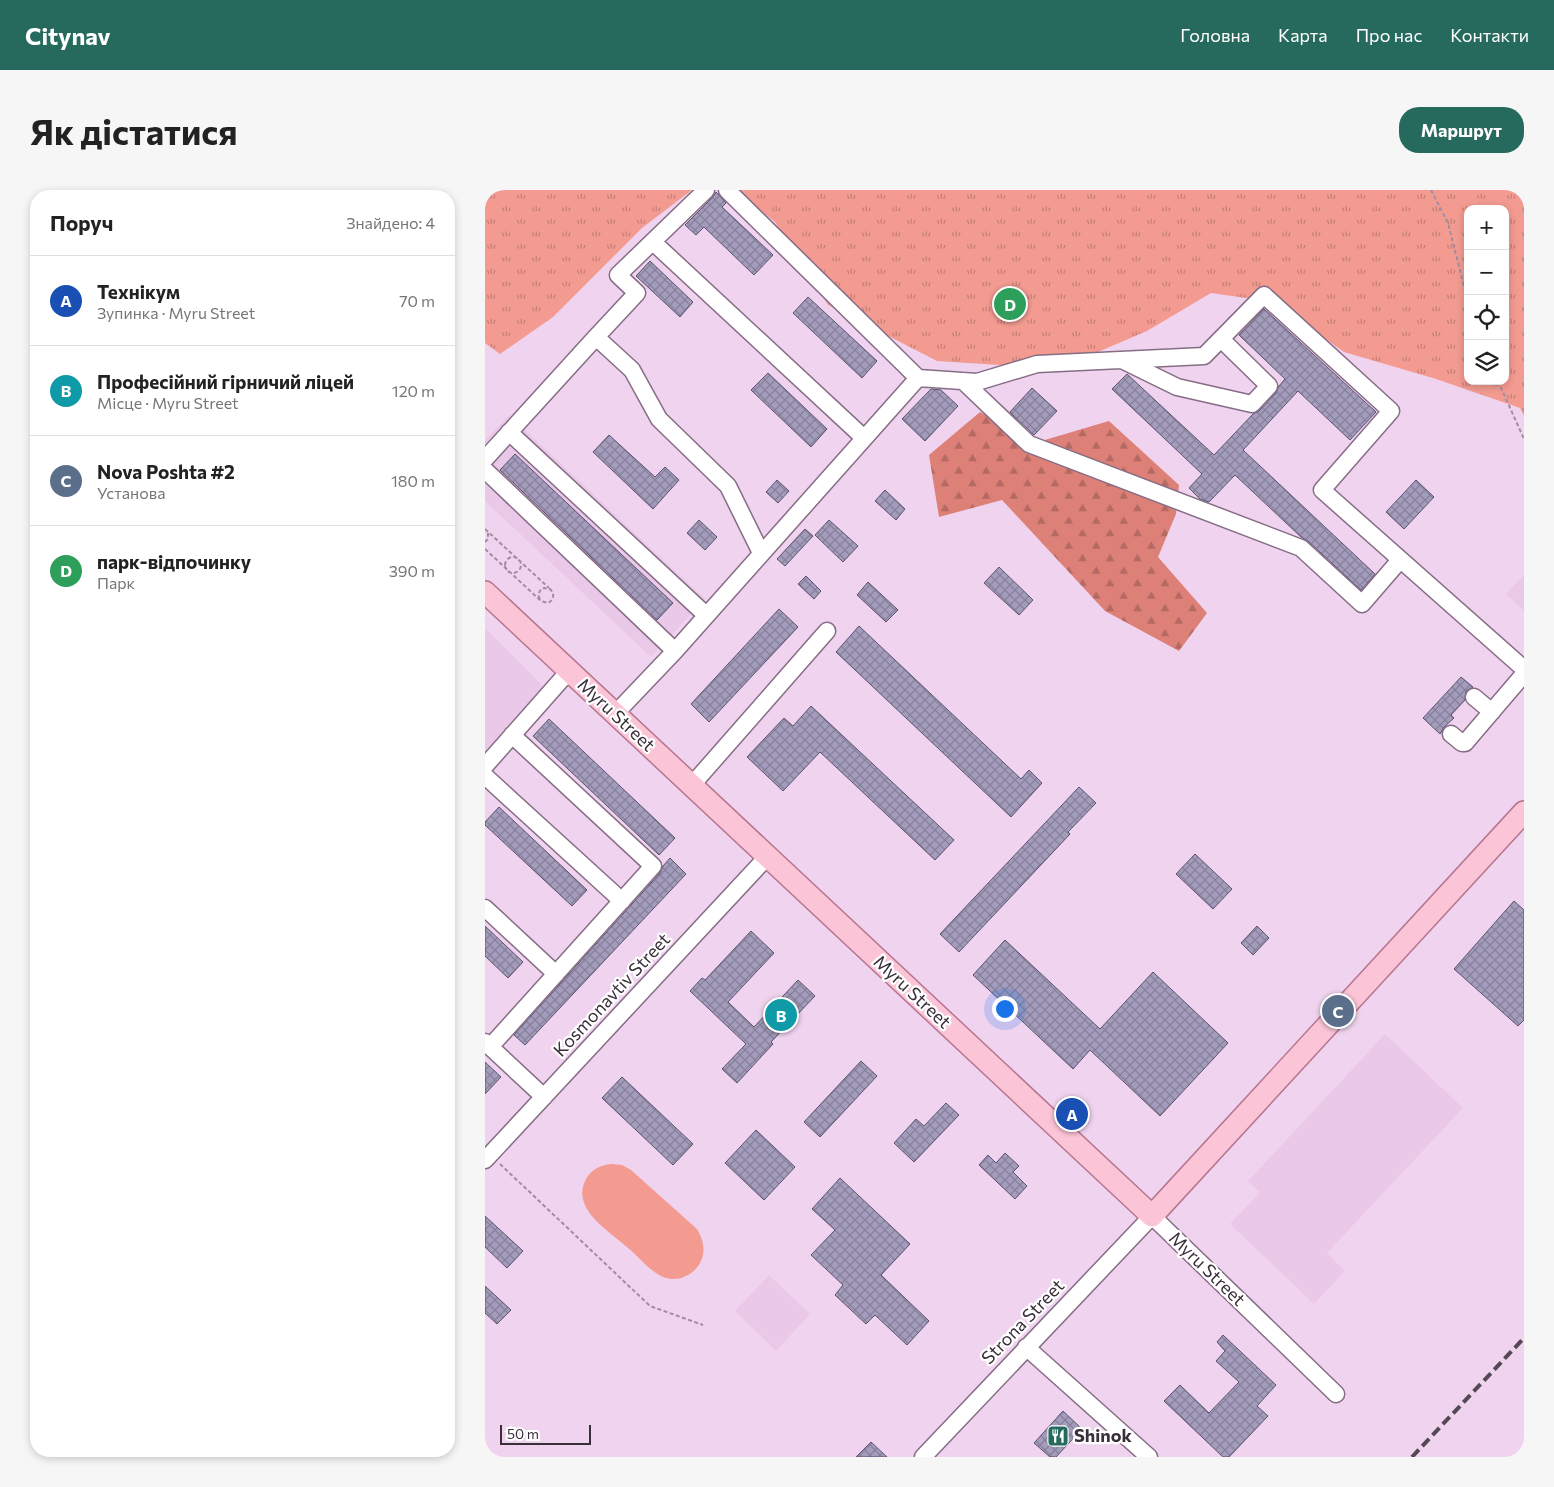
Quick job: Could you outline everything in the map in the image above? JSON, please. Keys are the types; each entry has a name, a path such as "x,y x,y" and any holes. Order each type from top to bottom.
{"main road":[{"name":"Myru Street","path":"485,592 767,858 1152,1216"},
{"path":"1152,1216 1524,812"}],"street":[{"path":"485,459 637,293 618,275 706,190"},
{"path":"727,190 918,378 977,382 1037,364 1204,356 1264,295 1391,411 1322,490 1524,669"},
{"path":"653,242 864,438"},
{"path":"596,337 632,370 659,419 728,486 761,553"},
{"path":"1122,360 1177,387 1252,404 1269,386 1221,339"},
{"path":"615,714 675,651 918,378"},
{"path":"963,381 1029,444 1301,548 1362,604 1400,560"},
{"path":"509,432 706,616"},
{"path":"485,470 675,651"},
{"path":"691,786 827,631"},
{"path":"485,766 569,671"},
{"path":"1451,734 1464,744 1524,674"},
{"path":"1474,697 1491,712"},
{"path":"512,735 653,866 555,974 488,1044 544,1097"},
{"path":"485,776 622,901"},
{"name":"Kosmonavtiv Street","path":"487,1157 767,858"},
{"path":"485,908 555,974"},
{"name":"Strona Street","path":"930,1455 1026,1347 1152,1216"},
{"name":"Myru Street","path":"1152,1216 1336,1394"},
{"path":"1026,1347 1149,1457"}],"path":[{"path":"1431,190 1448,223 1466,295"},
{"path":"1500,385 1524,439"},
{"path":"485,529 489,536 485,542"},
{"path":"485,529 551,589 553,598 548,603 541,601 485,549"},
{"path":"515,557 518,559 520,569 514,572 508,570 505,564 509,558 515,557"},
{"path":"541,601 538,595 539,592 544,588 551,589"},
{"path":"487,1157 650,1306 703,1325"}],"shaded area":[{"path":"509,415 705,599 651,657 485,501 485,440"},
{"path":"1524,575 1524,611 1506,594"},
{"path":"485,628 543,686 485,751"},
{"path":"1385,1034 1463,1108 1327,1253 1345,1271 1314,1304 1230,1224 1260,1192 1248,1181"},
{"path":"769,1275 810,1314 776,1351 735,1311"}],"green space":[{"path":"485,190 692,190 642,228 553,317 500,354 485,343"},
{"path":"735,190 1524,190 1524,416 1520,408 1436,379 1344,352 1274,302 1211,293 1147,331 1058,369 937,361 828,305 775,222"},
{"path":"980,412 1038,442 1109,421 1179,485 1176,514 1158,557 1207,613 1179,651 1105,611 1002,500 939,517 929,455"},
{"path":"611,1164 622,1165 631,1170 697,1229 704,1249 698,1266 687,1276 671,1279 656,1273 602,1227 587,1210 582,1190 586,1179 596,1168"}],"building":[{"path":"716,192 726,203 722,207 773,255 754,275 704,227 696,235 685,225"},
{"path":"650,261 693,302 680,317 636,276"},
{"path":"808,297 877,361 862,378 793,313"},
{"path":"1264,309 1376,412 1350,440 1298,391 1243,450 1375,574 1361,590 1235,475 1209,502 1200,499 1189,488 1202,474 1112,389 1127,374 1214,455 1276,393 1285,379 1239,335"},
{"path":"768,373 827,429 811,447 751,390"},
{"path":"1032,388 1057,411 1034,435 1010,412"},
{"path":"931,389 941,390 958,406 925,441 902,419"},
{"path":"609,435 655,477 665,467 679,480 653,509 593,452"},
{"path":"515,454 673,603 657,620 500,470"},
{"path":"777,480 789,491 778,503 766,492"},
{"path":"1416,480 1434,497 1404,529 1386,512"},
{"path":"885,490 905,509 896,520 875,501"},
{"path":"699,520 717,537 705,550 687,533"},
{"path":"829,520 858,546 843,562 815,535"},
{"path":"805,529 813,536 785,566 777,559"},
{"path":"999,567 1033,600 1019,615 984,583"},
{"path":"806,576 821,591 814,599 798,584"},
{"path":"868,582 898,610 886,622 857,595"},
{"path":"779,609 798,627 709,722 691,704"},
{"path":"859,626 1021,779 1029,770 1042,783 1011,817 836,652"},
{"path":"1461,677 1473,687 1466,691 1465,700 1451,715 1454,718 1444,727 1440,734 1423,718"},
{"path":"811,706 954,840 935,860 820,752 783,791 747,757 784,718 793,726"},
{"path":"549,719 675,838 659,855 533,736"},
{"path":"1079,787 1096,803 1068,832 1070,834 959,952 940,934"},
{"path":"499,807 587,890 572,906 485,825 485,822"},
{"path":"1195,854 1232,889 1213,909 1176,874"},
{"path":"670,858 686,874 525,1045 514,1035 660,873"},
{"path":"1514,901 1524,910 1524,1020 1518,1026 1454,969"},
{"path":"485,926 523,962 508,978 485,956"},
{"path":"1257,926 1269,938 1253,955 1241,943"},
{"path":"751,931 774,953 728,1002 754,1027 798,980 815,996 771,1042 773,1044 737,1083 722,1069 746,1044 690,991 702,978 705,980"},
{"path":"1005,940 1100,1029 1153,972 1228,1043 1160,1116 1090,1050 1073,1069 973,975"},
{"path":"861,1061 877,1076 820,1137 804,1122"},
{"path":"485,1062 501,1077 485,1094"},
{"path":"622,1077 693,1144 673,1165 602,1098"},
{"path":"946,1103 959,1115 914,1162 894,1143 916,1119 924,1126"},
{"path":"756,1130 795,1167 764,1200 725,1163"},
{"path":"1005,1153 1019,1166 1013,1172 1027,1186 1015,1199 979,1165 988,1155 996,1163"},
{"path":"840,1178 910,1244 881,1275 929,1321 907,1345 875,1315 866,1324 835,1295 843,1285 811,1255 835,1230 812,1209"},
{"path":"485,1216 523,1251 507,1268 485,1247"},
{"path":"485,1286 511,1310 497,1324 485,1313"},
{"path":"1223,1335 1276,1385 1257,1406 1268,1416 1229,1457 1223,1457 1164,1401 1180,1385 1209,1413 1239,1382 1216,1361 1225,1351 1217,1342"},
{"name":"Shinok","path":"1063,1411 1082,1429 1056,1457 1050,1457 1034,1443"},
{"path":"871,1442 887,1457 856,1457"}],"railway":[{"path":"1412,1457 1524,1338"}],"place":[{"name":"парк-відпочинку","path":"1010,304"},
{"name":"Nova Poshta #2","path":"1338,1011"},
{"name":"Професійний гірничий ліцей","path":"781,1015"},
{"name":"Технікум","path":"1072,1114"},
{"name":"Shinok","path":"1058,1436"}]}
